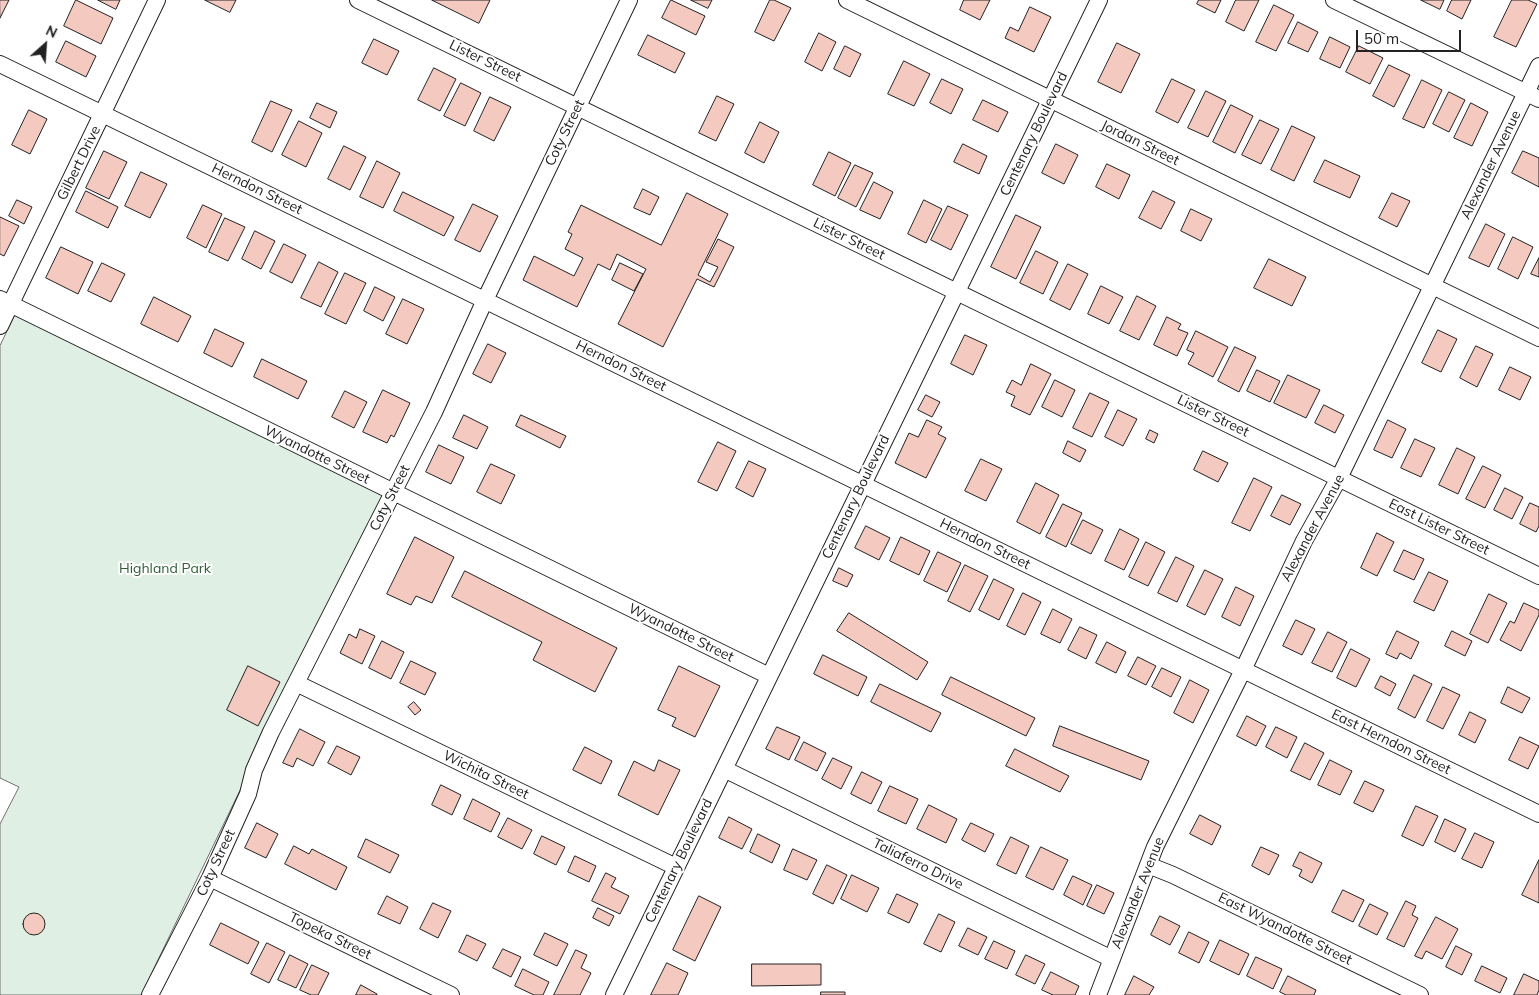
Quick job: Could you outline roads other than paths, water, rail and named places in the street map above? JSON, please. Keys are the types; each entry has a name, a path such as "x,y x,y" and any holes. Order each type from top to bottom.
{"street":[{"name":"Gilbert Drive","path":"0,326 5,302 103,114 157,0"},
{"name":"Lister Street","path":"358,0 1339,478"},
{"name":"Coty Street","path":"150,995 210,878 248,794 254,770 296,683 434,412 485,300 629,0"},
{"name":"Jordan Street","path":"847,0 1539,338"},
{"name":"Centenary Boulevard","path":"614,995 1099,0"},
{"path":"1334,0 1532,96"},
{"name":"Herndon Street","path":"0,64 1242,670"},
{"name":"Alexander Avenue","path":"1098,995 1155,847 1304,541 1339,478 1432,286 1532,96 1539,66"},
{"name":"Wyandotte Street","path":"5,302 769,676"},
{"name":"East Lister Street","path":"1339,478 1539,576"},
{"name":"East Herndon Street","path":"1242,670 1539,814"},
{"name":"Wichita Street","path":"296,683 676,868"},
{"name":"Taliaferro Drive","path":"724,769 1112,959"},
{"name":"East Wyandotte Street","path":"1148,865 1173,875 1420,995"},
{"name":"Topeka Street","path":"210,878 451,995"}],"park label":[{"name":"Highland Park","path":"165,569"}]}
